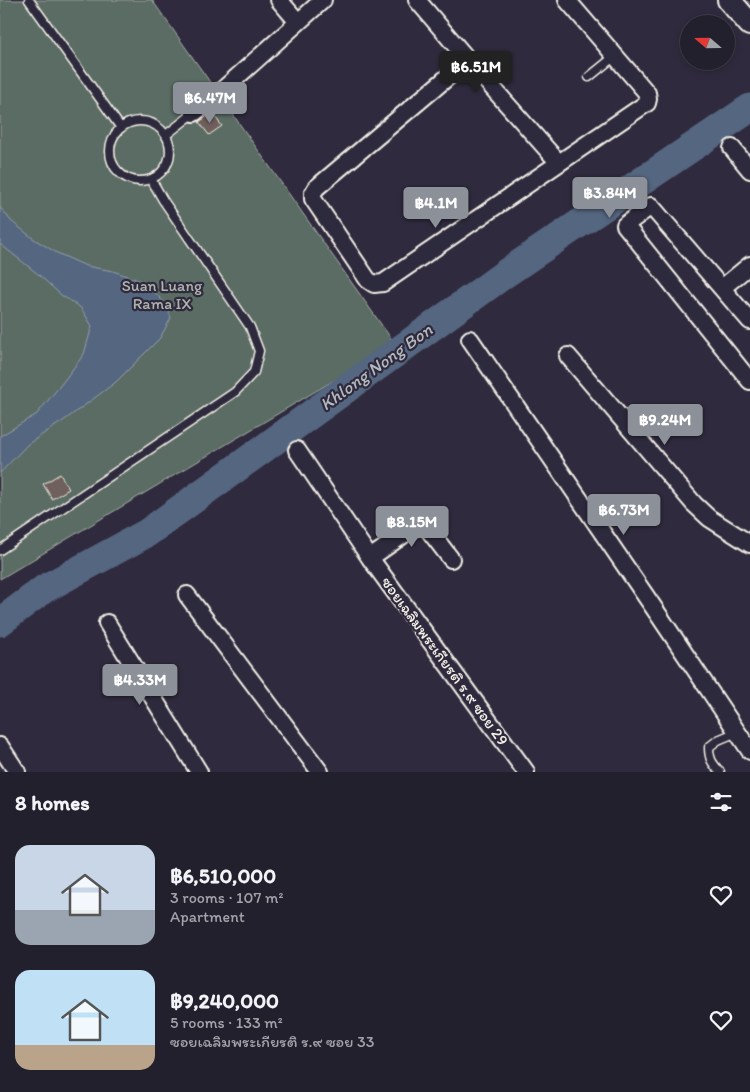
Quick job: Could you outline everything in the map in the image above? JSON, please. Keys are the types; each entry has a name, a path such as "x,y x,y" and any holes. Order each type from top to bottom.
{"main road":[{"path":"729,0 750,24"}],"street":[{"path":"279,0 298,22"},
{"path":"194,113 218,94 323,0"},
{"path":"417,0 559,163"},
{"path":"468,60 316,188 313,193 314,199 368,280 374,284 384,284 647,104 646,93 567,0"},
{"path":"732,148 750,170"},
{"path":"750,321 651,206 625,225 750,381"},
{"path":"722,288 750,265"},
{"path":"470,339 750,751"},
{"path":"568,356 694,504 709,518 750,544"},
{"name":"ซอยเฉลิมพระเกียรติ ร.๙ ซอย 29","path":"298,450 370,558 526,772"},
{"path":"370,558 420,524 425,525 451,559"},
{"path":"187,595 320,772"},
{"path":"107,623 199,772"},
{"path":"0,746 17,772"}],"lane":[{"path":"30,0 121,128"},
{"path":"589,77 615,56"},
{"path":"166,135 194,113"},
{"path":"145,121 157,126 166,135 170,148 169,161 162,172 151,179 139,181 127,178 118,171 112,161 110,149 113,137 121,128 132,122 145,121"},
{"path":"0,550 235,392 254,372 259,351 250,327 163,200 151,179"},
{"path":"720,772 709,756 709,747 718,740 737,732"}],"green space":[{"name":"Suan Luang Rama IX","path":"0,0 152,0 395,344 0,579"}],"water":[{"path":"0,207 11,221 34,239 57,253 86,266 113,271 144,282 166,304 171,318 160,338 116,382 28,444 0,473 0,436 37,414 84,354 92,326 81,308 61,295 0,244"}],"building":[{"path":"212,113 222,126 209,135 199,122"},
{"path":"60,474 69,489 52,499 43,484"}],"waterway":[{"name":"Khlong Nong Bon","path":"0,622 44,589 147,533 506,273 750,108"}]}
